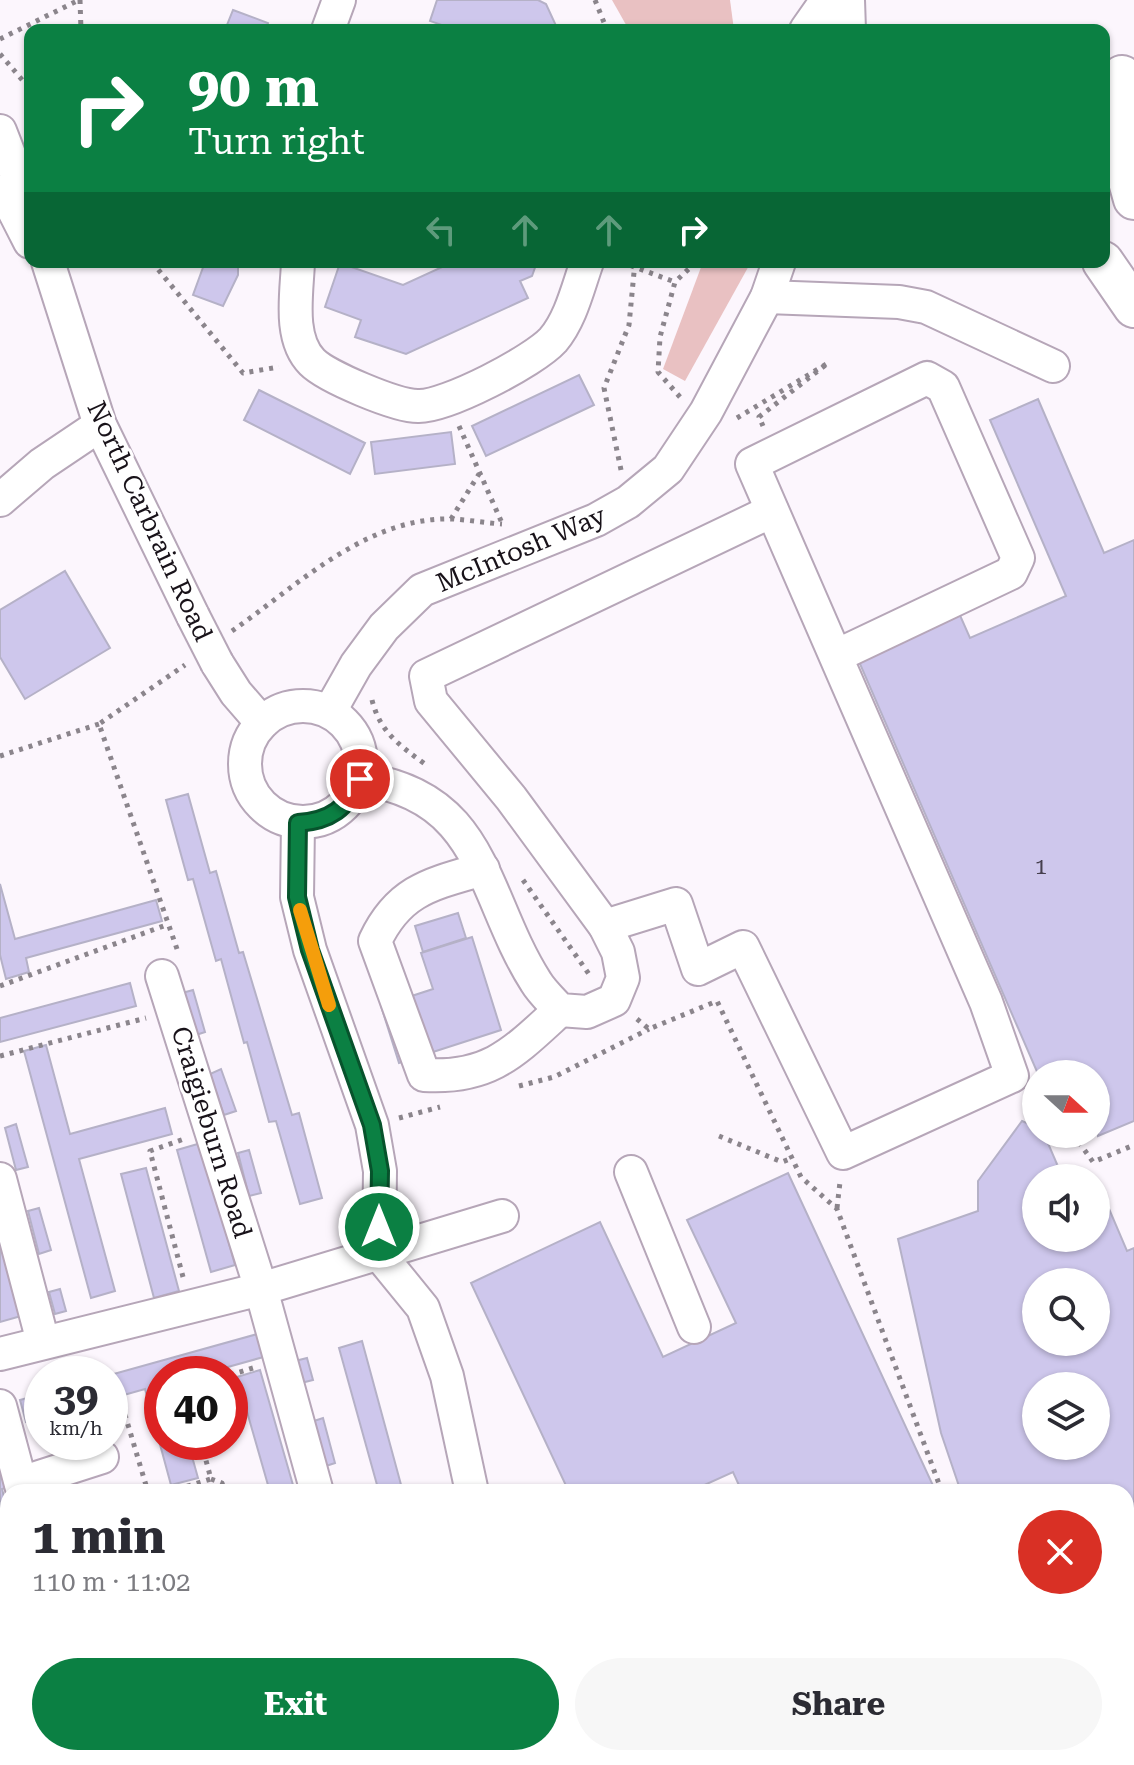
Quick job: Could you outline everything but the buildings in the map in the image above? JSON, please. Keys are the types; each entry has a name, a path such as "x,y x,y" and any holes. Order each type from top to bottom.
{"main road":[{"path":"844,0 845,24"},
{"path":"1120,74 1120,149 1134,199"},
{"path":"1107,268 1134,307"}],"street":[{"path":"810,24 827,0"},
{"path":"0,131 24,193"},
{"path":"0,183 24,230"},
{"name":"North Carbrain Road","path":"44,268 64,307"},
{"name":"North Carbrain Road","path":"50,268 100,425 217,663 236,693 262,723"},
{"path":"298,268 296,330 312,362 379,398 419,407 448,400 540,352 565,321 585,268"},
{"name":"McIntosh Way","path":"330,711 356,665 384,627 422,590 596,520 628,502 668,469 684,447 767,297 777,268"},
{"path":"767,297 899,302 926,307 1053,366"},
{"path":"605,926 676,904 698,969 743,947 843,1153 1012,1076 986,1002 752,464 927,378 937,380 943,387 1018,558 1011,573 836,656"},
{"path":"0,500 42,464 100,425"},
{"path":"360,779 392,783 420,797 466,837 536,982 560,1010 587,1012 614,1000 623,978 618,952 605,926 511,798 431,701 426,676 772,511"},
{"path":"294,706 312,706 330,711 346,723 357,740 362,759 360,779 343,807 330,817 298,823 272,813 252,793 246,775 245,756 250,738 262,723 294,706"},
{"path":"298,823 297,897 310,950 372,1125 380,1171 379,1254 423,1308 447,1376 470,1484"},
{"path":"483,869 412,892 387,916 375,941 424,1075 455,1077 507,1057 560,1010"},
{"name":"Craigieburn Road","path":"162,976 261,1289 315,1484"},
{"path":"631,1172 694,1327"},
{"path":"0,1179 43,1342"},
{"path":"0,1354 261,1289 502,1216"},
{"path":"0,1406 21,1484"},
{"path":"32,1484 94,1460"}],"path":[{"path":"31,24 80,0 81,24"},
{"path":"595,0 604,24"},
{"path":"0,39 24,27"},
{"path":"0,54 24,82"},
{"path":"157,268 243,373 312,362"},
{"path":"628,502 604,388 629,325 635,268"},
{"path":"644,268 675,282"},
{"path":"680,397 658,372 660,337 675,282 690,268"},
{"path":"727,424 828,363 759,417 775,453"},
{"path":"448,400 503,524"},
{"path":"451,519 479,474"},
{"path":"371,697 377,720 393,741 429,767"},
{"path":"0,756 99,724"},
{"path":"517,872 588,975 649,1029 717,1001 801,1177 837,1209 939,1484"},
{"path":"0,986 169,924"},
{"path":"0,1056 174,1011"},
{"path":"183,1278 150,1151 211,1130"},
{"path":"719,1136 782,1162 792,1158"},
{"path":"1083,1148 1093,1162 1134,1145"},
{"path":"128,1425 146,1484"},
{"path":"206,1460 211,1479"},
{"path":"194,1484 211,1479 222,1484"}],"shaded area":[{"path":"612,0 730,0 733,24 626,24"},
{"path":"701,268 748,268 685,381 663,369"}],"slow traffic":[{"path":"300,910 329,1005"}],"route":[{"path":"360,779 354,794 330,817 298,823 297,897 310,950 372,1125 380,1171 379,1227"}]}
